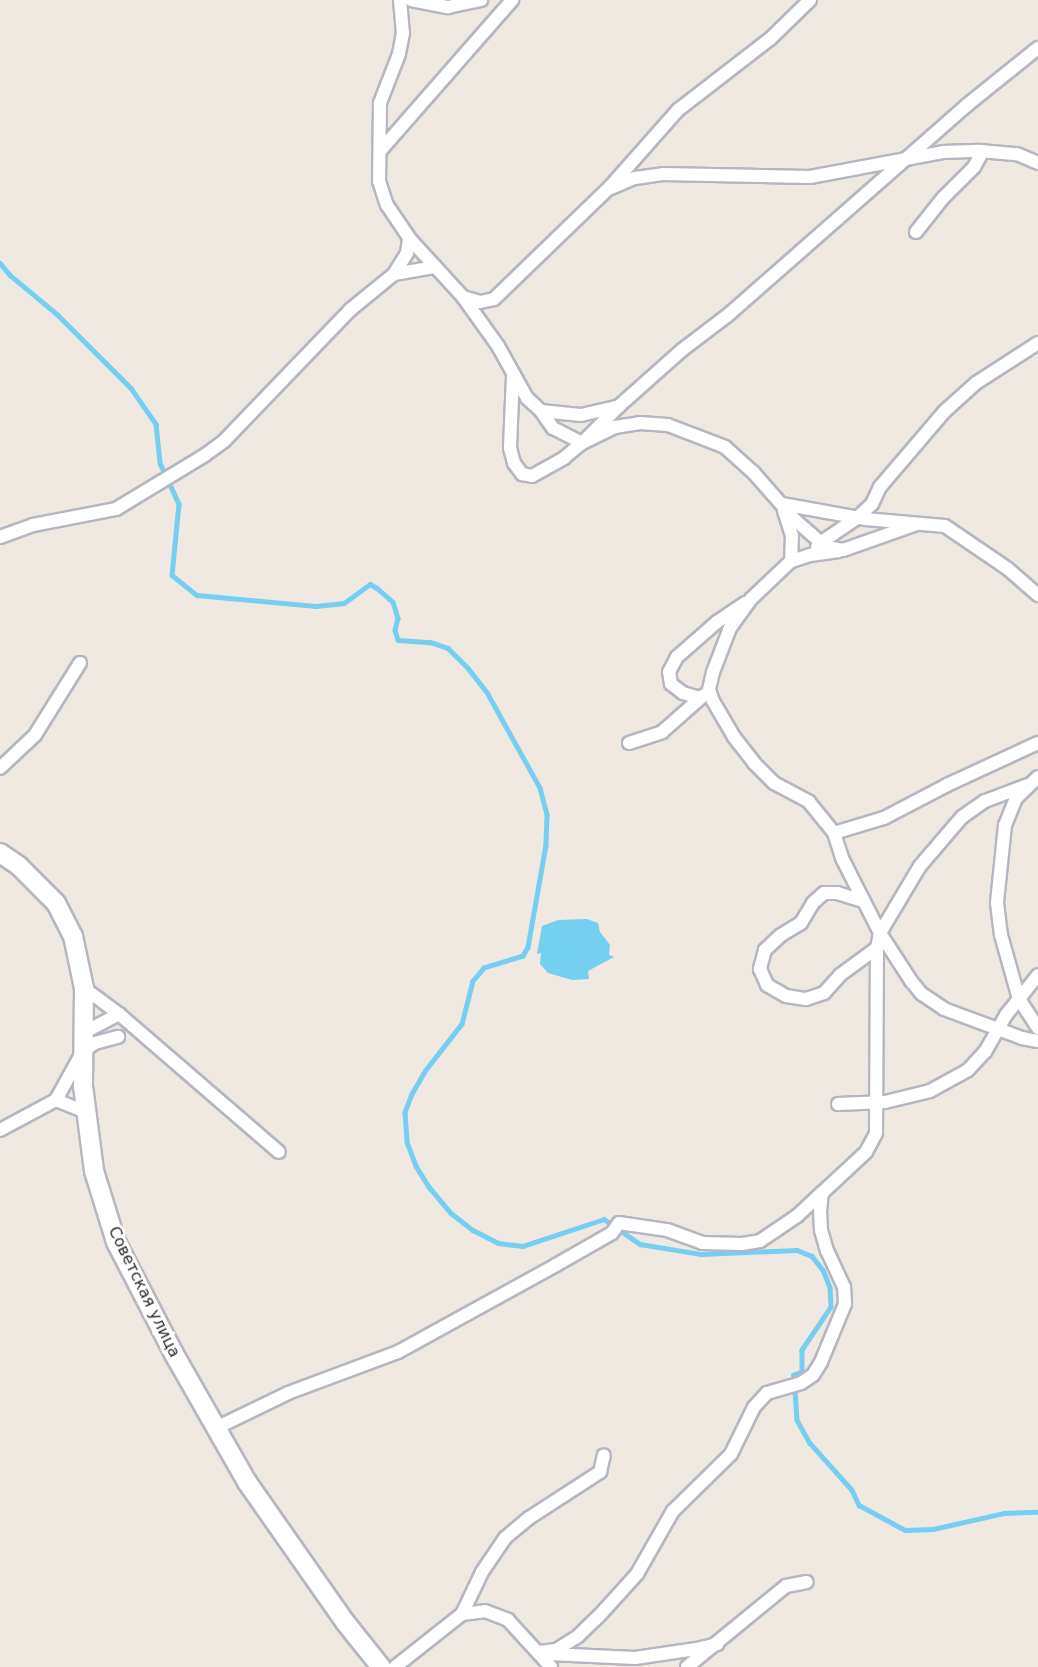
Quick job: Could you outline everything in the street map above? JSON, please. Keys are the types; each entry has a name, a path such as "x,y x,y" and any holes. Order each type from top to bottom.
{"main road":[{"name":"Советская улица","path":"0,852 19,866 56,903 73,936 84,988 83,1051 86,1112 94,1171 116,1242 247,1482 345,1622 381,1667"}],"street":[{"path":"400,0 403,33 399,54 380,104 379,181 387,205 409,238 463,297 498,346 527,398 541,411 553,428 582,443"},
{"path":"411,0 448,7 481,0"},
{"path":"380,151 512,0"},
{"path":"463,297 480,302 494,299 609,188 678,110 770,39 810,0"},
{"path":"513,375 510,448 514,463 522,474 532,476 544,471 582,443 619,406 682,350 728,315 967,105 1038,48"},
{"path":"609,188 635,178 663,174 810,177 943,152 982,151 1017,154 1038,163"},
{"path":"916,232 943,198 974,167 982,151"},
{"path":"0,537 33,525 116,509 173,477 224,441 322,336 394,274 407,253 409,238"},
{"path":"394,274 435,267"},
{"path":"810,555 821,543 857,518 872,504 887,478 945,411 976,383 1038,343"},
{"path":"541,411 581,415 619,406"},
{"path":"582,443 615,427 639,423 668,425 725,447 753,472 821,543 843,550"},
{"path":"782,504 857,518 945,526 1008,569 1038,595"},
{"path":"782,504 792,536 791,561"},
{"path":"705,694 683,693 671,684 669,672 677,657 717,622 751,599 791,561 810,555 843,550 917,524"},
{"path":"628,743 662,732 705,694 725,639 751,599"},
{"path":"0,768 35,735 80,663"},
{"path":"705,694 754,763 774,783 809,802 834,833 863,901 880,933 910,981 922,994 944,1009 996,1029 1038,1041"},
{"path":"834,833 884,819 1038,743"},
{"path":"216,1428 288,1393 398,1352 615,1228 667,1230 702,1243 742,1244 760,1240 797,1215 866,1152 876,1133 877,948 880,933 920,866 962,817 985,801 1033,781"},
{"path":"1033,781 1016,798 1005,825 997,903 1000,935 1019,999 1038,1028"},
{"path":"863,901 837,893 824,893 813,903 801,922 765,950 760,969 767,985 786,996 806,999 824,993 840,975 877,948"},
{"path":"838,1104 877,1102 930,1091 968,1070 985,1052 996,1029 1038,975"},
{"path":"84,988 119,1014 279,1152"},
{"path":"83,1033 119,1014"},
{"path":"0,1130 56,1100 83,1051 94,1043 118,1037"},
{"path":"56,1100 86,1112"},
{"path":"539,1652 556,1650 578,1636 637,1574 673,1511 731,1454 754,1407 767,1393 801,1383 813,1375 821,1362 845,1304 844,1287 827,1251 821,1230 822,1193"},
{"path":"395,1667 462,1614 482,1572 505,1538 529,1518 600,1472 604,1455"},
{"path":"687,1667 786,1586 807,1582"},
{"path":"462,1614 485,1611 508,1620 551,1667"},
{"path":"539,1652 582,1657 635,1658 717,1644"}],"water":[{"path":"587,919 598,923 600,932 610,945 609,955 614,957 588,971 589,979 572,980 548,973 540,964 541,953 537,954 542,926 558,920"}],"waterway":[{"path":"0,263 10,275 58,315 131,388 156,424 160,463 179,504 172,575 197,595 316,606 344,603 370,584 377,588 393,602 398,618 395,630 398,640 430,642 448,648 468,668 488,694 540,788 547,815 546,845 528,947 523,956 484,968 473,981 462,1024 426,1070 405,1112 407,1142 416,1166 430,1188 451,1213 473,1230 498,1243 523,1246 604,1219 640,1244 701,1254 797,1250 812,1256 823,1270 830,1287 831,1307 802,1350 802,1372 794,1375 797,1420 810,1443 852,1490 859,1505 905,1530 933,1529 1004,1513 1038,1512"}]}
